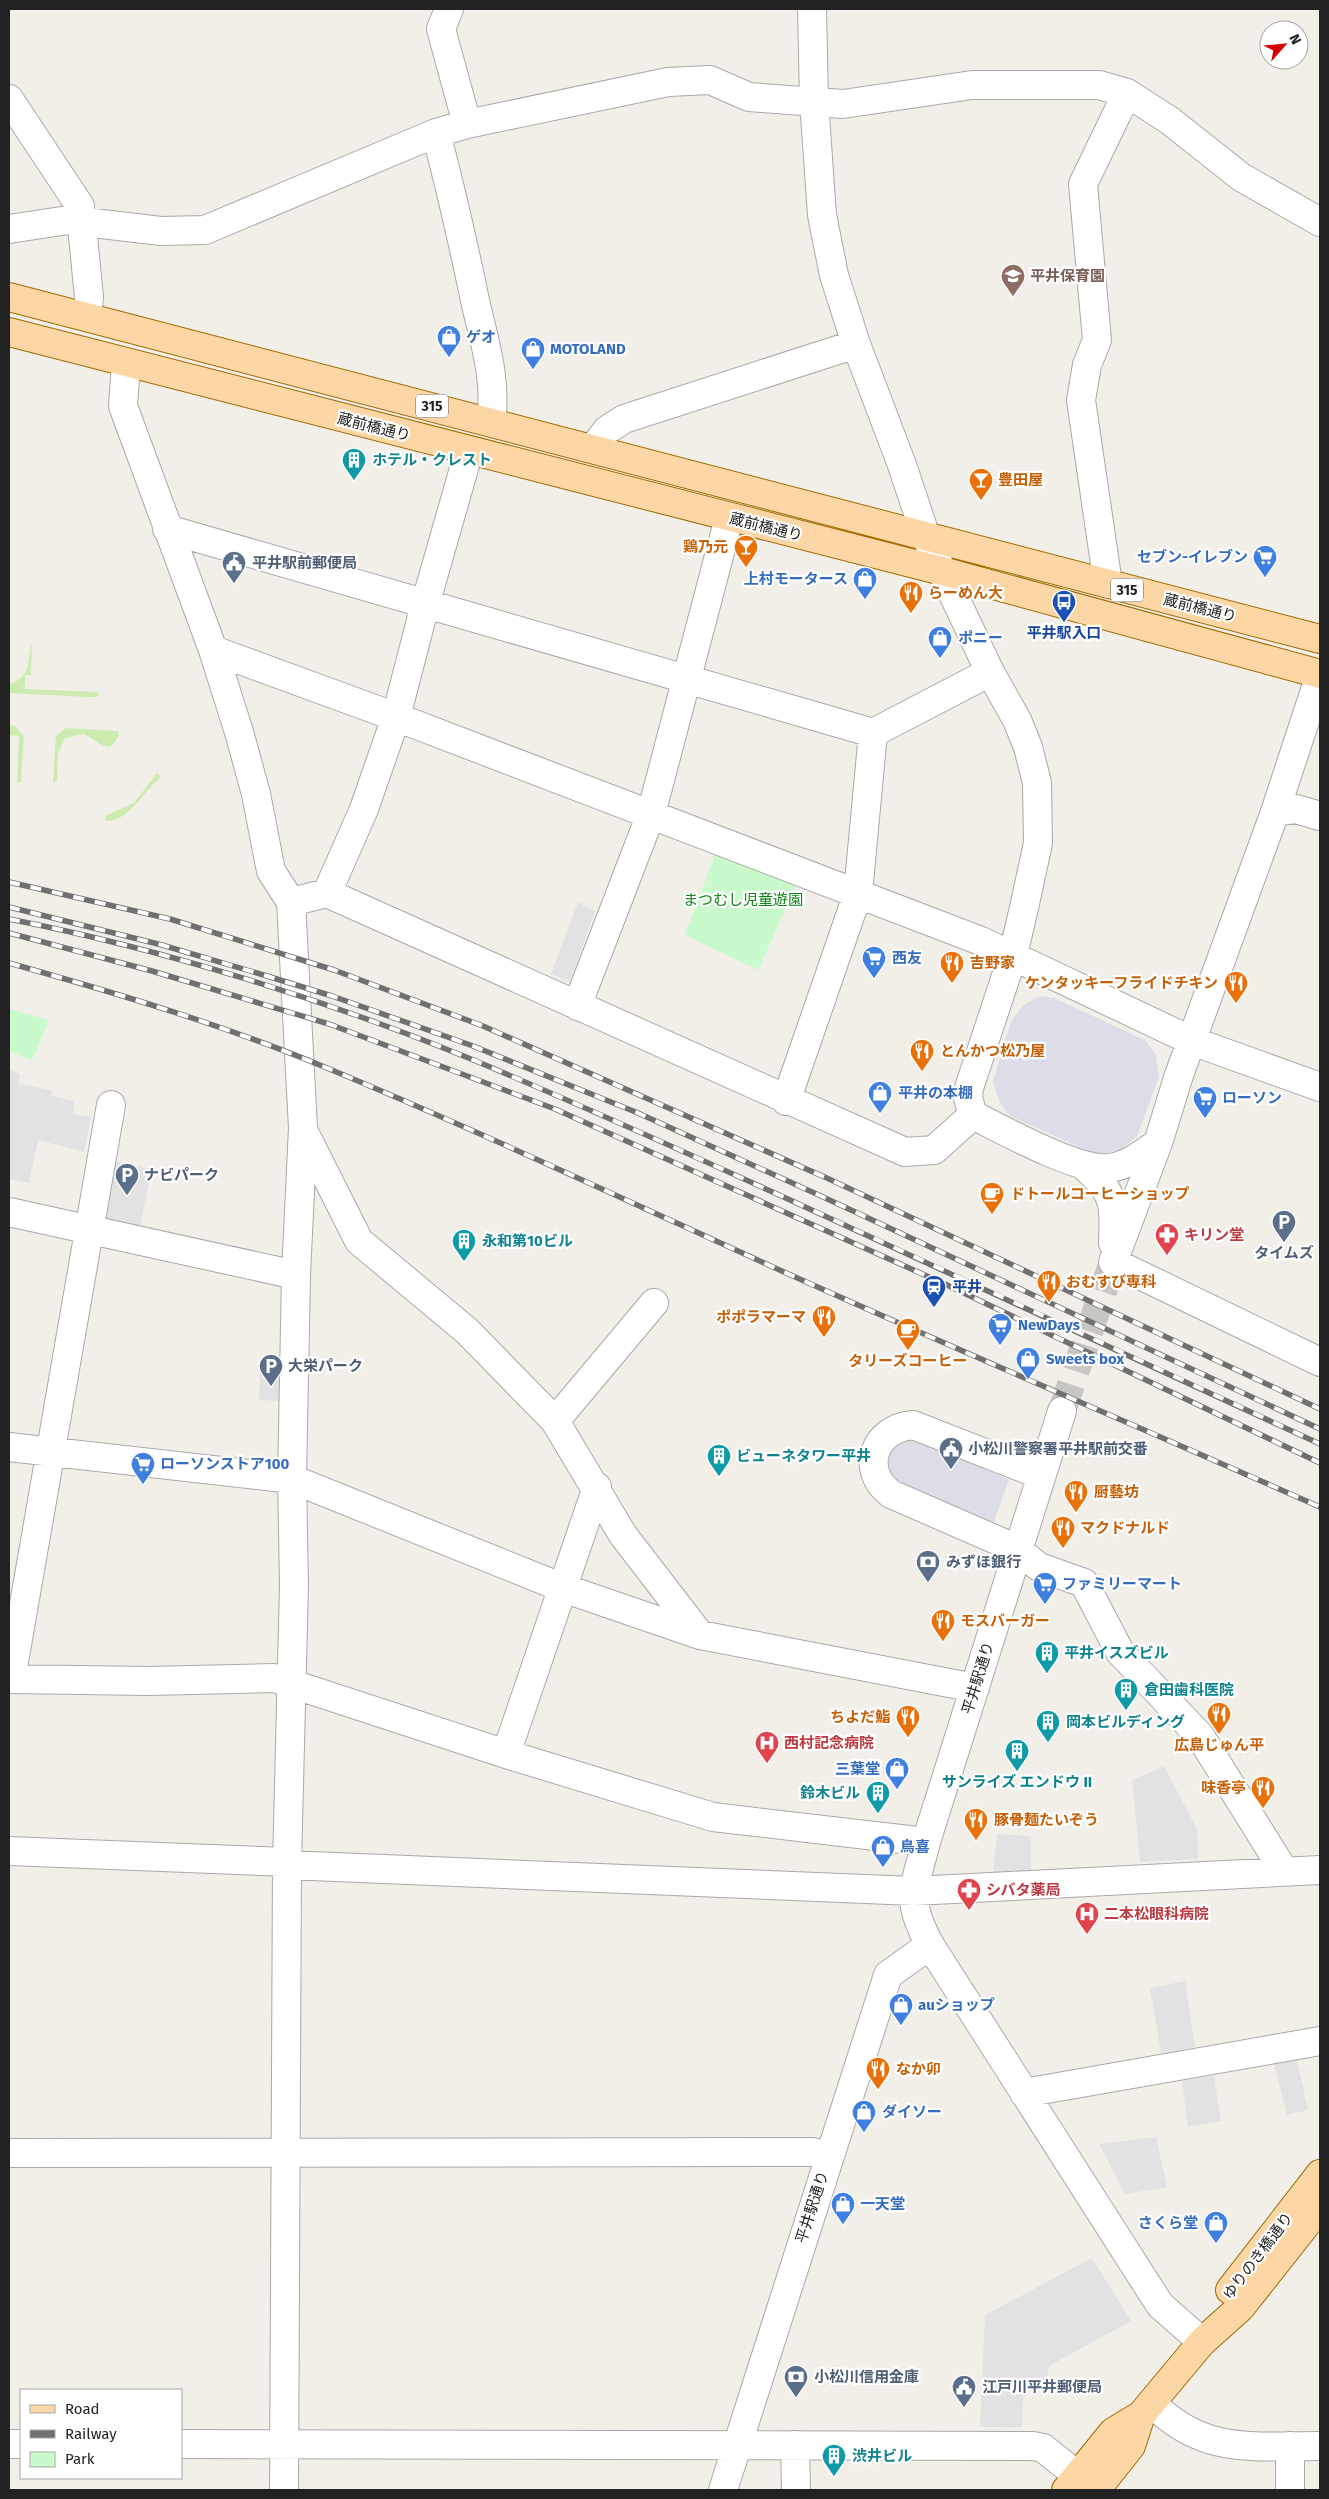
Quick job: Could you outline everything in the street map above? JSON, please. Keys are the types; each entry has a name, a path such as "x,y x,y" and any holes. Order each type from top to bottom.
{"main road":[{"name":"蔵前橋通り","path":"9,297 1320,639"},
{"name":"蔵前橋通り","path":"9,332 729,518 885,556 1320,675"},
{"name":"ゆりのき橋通り","path":"1202,2342 1227,2294 1320,2174"},
{"name":"ゆりのき橋通り","path":"1147,2409 1202,2342 1241,2307 1320,2207"},
{"path":"1080,2485 1131,2446 1147,2409"}],"street":[{"path":"449,9 442,29 467,124"},
{"path":"812,9 814,101 822,216 834,275 856,344 902,465 926,537 990,672 1017,720 1028,747 1037,783 1038,843 1013,955 969,1088 968,1098 973,1115 1084,1166 1098,1179 1108,1192 1113,1204 1115,1217 1113,1262"},
{"path":"9,229 68,220 81,220 161,231 205,230 436,133 467,124 677,82 710,80 749,97 843,104 972,85 1099,85 1127,93 1169,120 1241,177 1320,222"},
{"path":"1108,584 1081,400 1087,366 1097,340 1082,184 1127,93"},
{"path":"9,99 80,206 89,297 87,316"},
{"path":"436,133 459,223 490,367 494,400 491,422"},
{"path":"593,448 607,430 624,419 856,344"},
{"path":"126,363 123,406 213,650 256,794 271,871 291,902 302,1128 296,1275 292,1479 294,1584 290,1682 284,2490"},
{"path":"327,893 364,809 396,717 425,605 469,451"},
{"path":"577,1006 651,814 729,518"},
{"path":"167,529 873,733 990,672"},
{"path":"213,650 396,717 858,893 1013,955 1192,1041 1320,1087"},
{"path":"1113,1262 1158,1143 1192,1041 1275,812 1320,675"},
{"path":"786,1101 858,893 873,733"},
{"path":"1275,812 1296,809 1320,816"},
{"path":"291,902 327,893 786,1101 905,1152 934,1150 973,1115"},
{"path":"111,1105 10,1679 149,1681 274,1678 506,1754 713,1817 926,1842"},
{"path":"302,1128 359,1240 467,1331 555,1421 624,1535 700,1635"},
{"path":"1084,1166 1110,1168 1139,1156 1158,1143"},
{"path":"9,1212 296,1275"},
{"path":"1113,1262 1320,1362"},
{"path":"555,1421 654,1303"},
{"name":"平井駅通り","path":"1062,1411 1017,1548 926,1842 914,1891 914,1906 917,1921 930,1944 1160,2305 1202,2342"},
{"path":"1041,1475 913,1425 900,1426 888,1432 878,1444 873,1464 881,1487 891,1494 1017,1548 1039,1567 1084,1583 1120,1652 1200,1736 1284,1871"},
{"path":"9,1447 292,1479 563,1588 700,1635 975,1688"},
{"path":"506,1754 596,1487"},
{"path":"9,1851 914,1891 1320,1870"},
{"name":"平井駅通り","path":"723,2490 888,1975 930,1944"},
{"path":"1024,2093 1320,2041"},
{"path":"9,2153 812,2152 829,2156"},
{"path":"1147,2409 1202,2438 1233,2445 1320,2446"},
{"path":"182,2444 1033,2446 1043,2448 1080,2485"},
{"path":"795,2445 796,2490"},
{"path":"1290,2446 1290,2490"}],"green space":[{"path":"32,643 31,675 25,675 25,689 97,692 99,695 87,697 9,693 9,685 17,681 25,673"},
{"path":"9,725 15,726 24,736 21,782 18,783 19,736 9,735"},
{"path":"66,728 118,731 119,735 111,746 102,745 83,734 65,738 58,753 57,781 53,783 56,736"},
{"path":"157,773 161,776 159,779 128,812 114,820 106,821 105,816 134,803"},
{"name":"まつむし児童遊園","path":"719,844 800,877 758,970 685,935"},
{"path":"9,1009 49,1020 32,1060 9,1051"}],"shaded area":[{"path":"578,902 595,911 570,981 551,974"},
{"path":"1044,996 1054,998 1145,1040 1156,1055 1159,1077 1137,1136 1120,1150 1100,1154 1088,1151 1010,1116 1001,1105 993,1082 1011,1021 1024,1005 1035,998"},
{"path":"9,1069 20,1074 19,1084 52,1090 51,1096 75,1101 73,1114 91,1117 84,1152 38,1140 29,1183 10,1179 9,1186"},
{"name":"ナビパーク","path":"114,1161 152,1169 139,1231 101,1223"},
{"name":"大栄パーク","path":"260,1372 283,1373 282,1401 259,1400"},
{"path":"912,1436 1009,1480 992,1526 890,1483 884,1449"},
{"path":"1164,1766 1197,1829 1198,1859 1140,1862 1132,1780"},
{"path":"997,1834 1031,1836 1031,1871 993,1873"},
{"path":"1185,1981 1195,2047 1161,2053 1150,1988"},
{"path":"1297,2060 1308,2110 1287,2115 1274,2064"},
{"path":"1214,2076 1221,2121 1188,2127 1182,2081"},
{"path":"1156,2137 1167,2187 1125,2194 1099,2144"},
{"path":"1092,2258 1131,2321 1054,2363 1048,2368 1048,2380 1024,2380 1022,2427 980,2427 985,2315"}],"tunnel":[{"path":"1062,1411 1113,1262"}],"railway":[{"path":"9,882 170,919 334,970 483,1026 829,1179 1320,1409"},
{"path":"9,907 162,945 267,976 332,996 473,1046 638,1113 821,1196 1320,1429"},
{"path":"9,919 125,945 243,978 360,1016 471,1059 739,1177 1320,1444"},
{"path":"9,933 152,971 329,1024 555,1109 947,1285 1320,1463"},
{"path":"9,963 209,1024 288,1052 385,1092 851,1302 1320,1507"}],"place":[{"name":"平井保育園","path":"1013,297"},
{"name":"ゲオ","path":"449,358"},
{"name":"MOTOLAND","path":"533,370"},
{"name":"ホテル・クレスト","path":"354,481"},
{"name":"豊田屋","path":"981,501"},
{"name":"鶏乃元","path":"746,568"},
{"name":"セブン-イレブン","path":"1265,578"},
{"name":"平井駅前郵便局","path":"234,584"},
{"name":"上村モータース","path":"865,600"},
{"name":"らーめん大","path":"911,614"},
{"name":"平井駅入口","path":"1064,623"},
{"name":"ポニー","path":"940,659"},
{"name":"西友","path":"874,979"},
{"name":"吉野家","path":"952,984"},
{"name":"ケンタッキーフライドチキン","path":"1236,1004"},
{"name":"とんかつ松乃屋","path":"922,1072"},
{"name":"平井の本棚","path":"880,1114"},
{"name":"ローソン","path":"1205,1119"},
{"name":"ナビパーク","path":"127,1196"},
{"name":"ドトールコーヒーショップ","path":"992,1215"},
{"name":"タイムズ","path":"1284,1243"},
{"name":"キリン堂","path":"1167,1256"},
{"name":"永和第10ビル","path":"464,1262"},
{"name":"おむすび専科","path":"1049,1303"},
{"name":"平井","path":"934,1308"},
{"name":"ポポラマーマ","path":"824,1338"},
{"name":"NewDays","path":"1000,1346"},
{"name":"タリーズコーヒー","path":"908,1351"},
{"name":"Sweets box","path":"1028,1380"},
{"name":"大栄パーク","path":"271,1387"},
{"name":"小松川警察署平井駅前交番","path":"951,1470"},
{"name":"ビューネタワー平井","path":"719,1477"},
{"name":"ローソンストア100","path":"143,1485"},
{"name":"厨藝坊","path":"1076,1513"},
{"name":"マクドナルド","path":"1063,1549"},
{"name":"みずほ銀行","path":"928,1583"},
{"name":"ファミリーマート","path":"1045,1605"},
{"name":"モスバーガー","path":"943,1642"},
{"name":"平井イスズビル","path":"1047,1674"},
{"name":"倉田歯科医院","path":"1126,1711"},
{"name":"広島じゅん平","path":"1219,1735"},
{"name":"ちよだ鮨","path":"908,1738"},
{"name":"岡本ビルディング","path":"1048,1743"},
{"name":"西村記念病院","path":"767,1764"},
{"name":"サンライズ エンドウ II","path":"1017,1772"},
{"name":"三葉堂","path":"897,1790"},
{"name":"味香亭","path":"1263,1809"},
{"name":"鈴木ビル","path":"878,1814"},
{"name":"豚骨麺たいぞう","path":"976,1841"},
{"name":"鳥喜","path":"883,1868"},
{"name":"シバタ薬局","path":"969,1911"},
{"name":"二本松眼科病院","path":"1087,1935"},
{"name":"auショップ","path":"901,2026"},
{"name":"なか卯","path":"878,2090"},
{"name":"ダイソー","path":"864,2133"},
{"name":"一天堂","path":"843,2225"},
{"name":"さくら堂","path":"1216,2244"},
{"name":"小松川信用金庫","path":"796,2398"},
{"name":"江戸川平井郵便局","path":"964,2408"},
{"name":"渋井ビル","path":"834,2477"}]}
